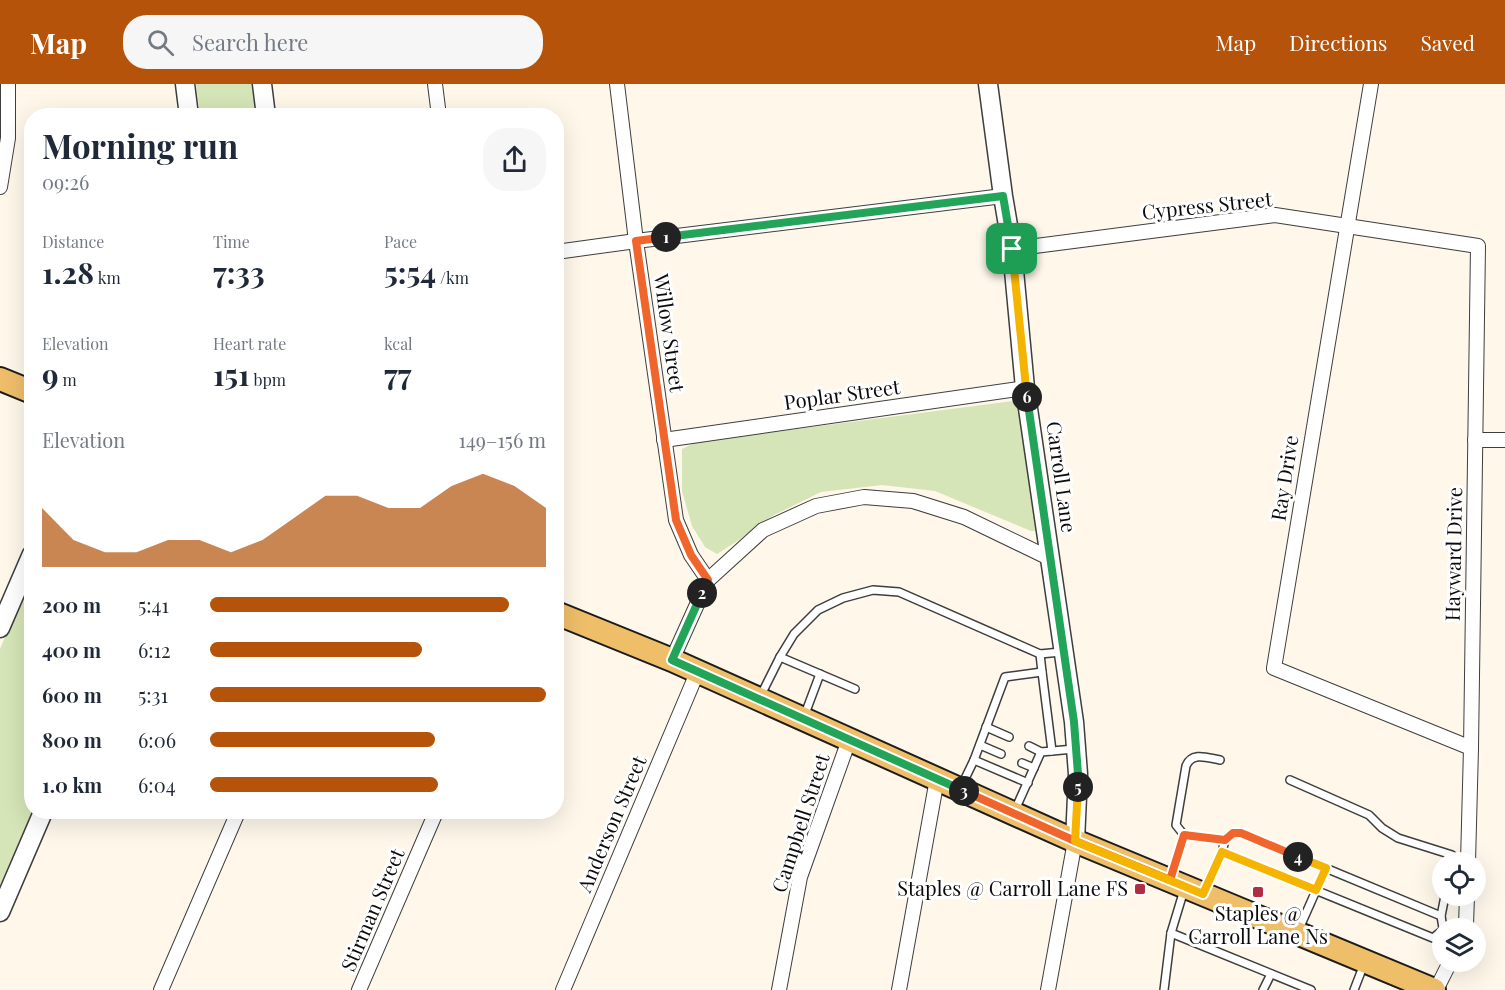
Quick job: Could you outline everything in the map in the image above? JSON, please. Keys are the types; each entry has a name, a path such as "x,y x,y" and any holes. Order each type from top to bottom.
{"main road":[{"path":"0,379 24,389"},
{"path":"564,616 672,660 1075,841 1365,961 1399,983 1435,990"}],"street":[{"path":"0,187 8,138 8,84"},
{"path":"185,84 188,108"},
{"path":"262,84 265,108"},
{"path":"435,84 438,108"},
{"name":"Willow Street","path":"617,84 636,241 676,520 691,555 708,580"},
{"name":"Carroll Lane","path":"988,84 1012,249 1025,388 1074,722 1078,774 1075,841"},
{"name":"Ray Drive","path":"1371,84 1274,668 1471,748"},
{"path":"564,251 1003,196"},
{"name":"Cypress Street","path":"1012,249 1275,215 1478,246"},
{"name":"Hayward Drive","path":"1468,852 1478,246"},
{"name":"Poplar Street","path":"664,440 1025,388"},
{"path":"1475,440 1505,440"},
{"path":"672,660 708,580 763,530 816,506 864,497 913,501 964,518 1049,558"},
{"path":"0,628 24,572"},
{"name":"Anderson Street","path":"563,990 697,672"},
{"name":"Campbell Street","path":"779,990 800,877 849,740"},
{"path":"899,990 937,779"},
{"path":"0,912 40,819"},
{"path":"161,990 235,819"},
{"name":"Stirman Street","path":"359,990 433,819"},
{"path":"1048,990 1075,841"},
{"path":"1435,990 1445,972"}],"lane":[{"path":"759,700 794,634 818,610 843,598 873,590 899,592 1040,654 1064,652"},
{"path":"1040,654 1052,750"},
{"path":"780,657 855,689"},
{"path":"960,789 974,760 1005,677 1042,672"},
{"path":"803,720 820,674"},
{"path":"986,727 1009,737"},
{"path":"980,745 1001,754"},
{"path":"1029,746 1041,752 1076,748"},
{"path":"1014,814 1041,752"},
{"path":"1164,990 1171,933 1186,887 1184,835 1176,825 1186,766 1189,760 1196,756 1220,760"},
{"path":"974,760 1028,783"},
{"path":"1022,763 1034,768"},
{"path":"1290,780 1369,815 1382,828 1398,838 1434,852"},
{"path":"1186,887 1222,852 1225,840 1233,833 1241,833 1441,916 1443,906"},
{"path":"1184,835 1225,840"},
{"path":"1222,852 1432,938"},
{"path":"1298,933 1326,868"},
{"path":"1171,933 1311,990"},
{"path":"1354,990 1365,961"},
{"path":"1263,990 1270,974"}],"green space":[{"path":"196,84 255,84 259,108 199,108"},
{"path":"1013,401 1021,403 1039,526 1035,531 935,491 882,485 821,492 774,515 717,554 705,547 692,526 682,491 682,449 696,442"},
{"path":"24,592 24,819 31,819 0,890 0,649"}],"place":[{"name":"Staples @ Carroll Lane FS","path":"1140,889"},
{"name":"Staples @ Carroll Lane Ns","path":"1258,892"}],"route":[{"path":"1012,249 1003,196 636,241 676,520 691,555 708,580 672,660 1075,841 1170,880 1184,835 1225,840 1233,833 1241,833 1326,868 1316,890 1222,852 1203,894 1075,841 1078,774 1074,722 1025,388 1012,249"}]}
